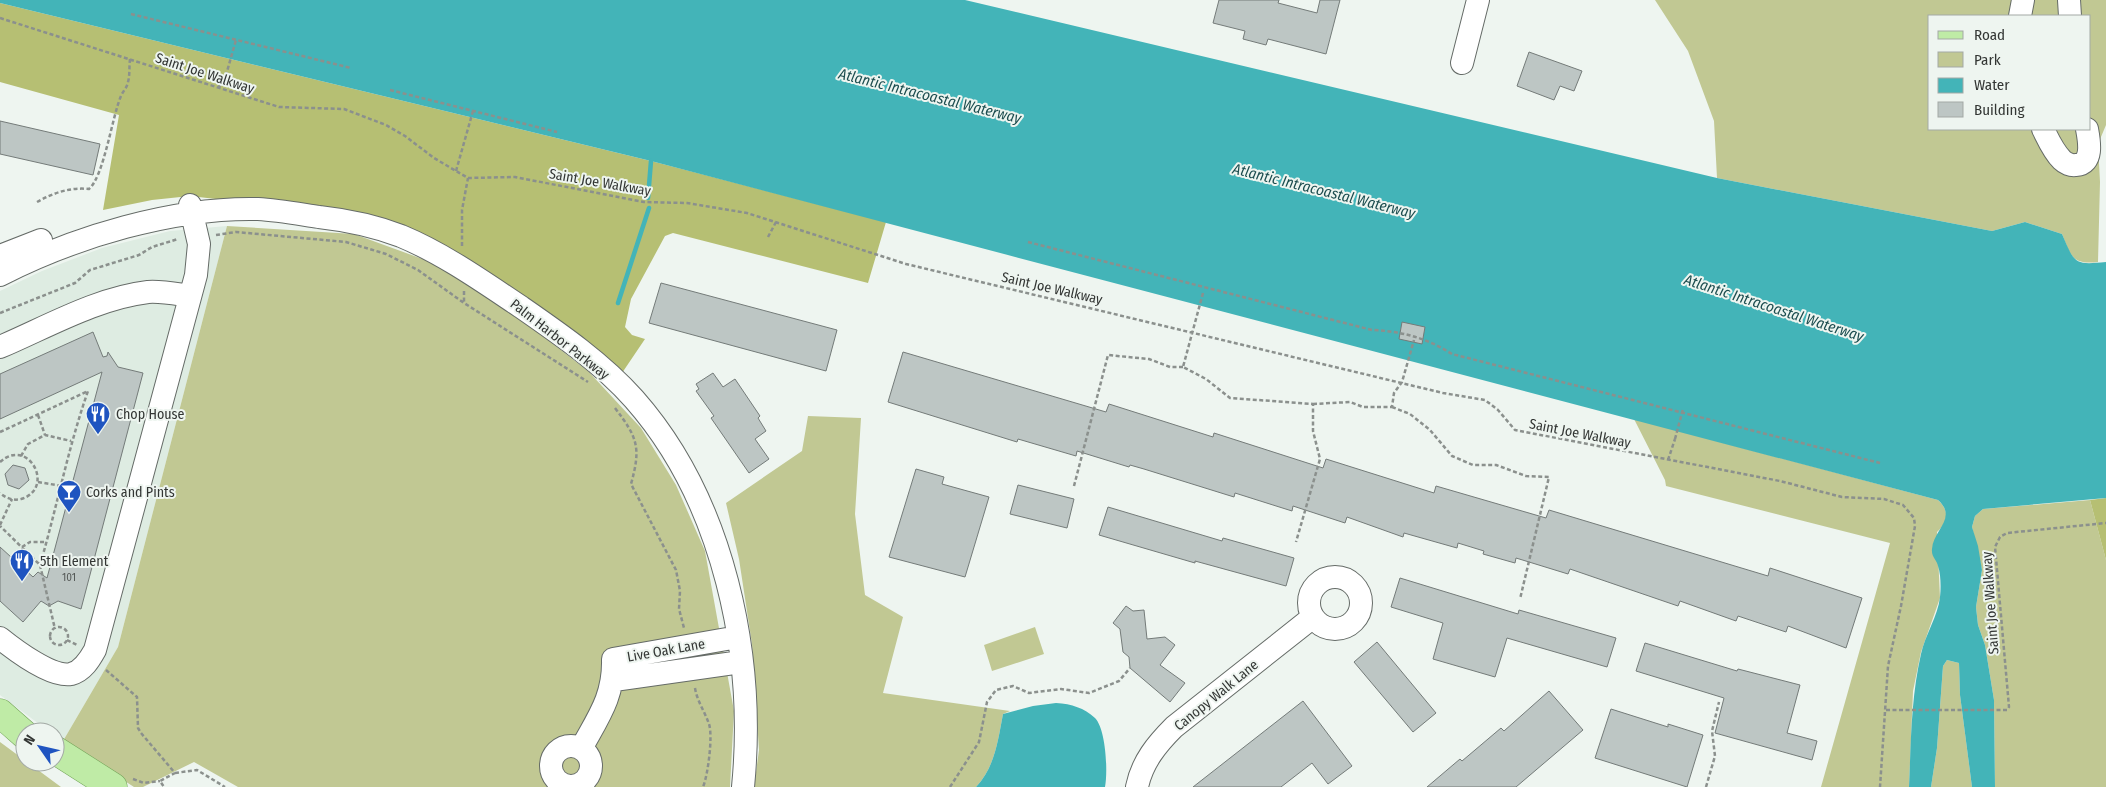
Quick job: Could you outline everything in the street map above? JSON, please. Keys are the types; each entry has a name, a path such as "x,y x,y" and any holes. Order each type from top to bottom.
{"main road":[{"path":"2,715 15,724"},
{"path":"2,715 15,726"},
{"path":"65,756 113,787"},
{"path":"65,770 87,787"}],"street":[{"path":"1462,63 1478,0"},
{"path":"2020,15 2023,0"},
{"path":"2070,0 2070,15"},
{"path":"2044,130 2061,159 2066,163 2077,165 2082,164 2088,156 2089,142 2086,130"},
{"name":"Palm Harbor Parkway","path":"0,256 117,215 234,209 260,209 296,213 361,224 400,236 463,268 545,323 591,359 634,399 673,453 704,511 723,567 738,637 746,711 743,787"},
{"path":"0,638 34,662 61,674 74,672 84,666 92,656 98,642 198,263 198,237 191,210"},
{"name":"Palm Harbor Parkway","path":"0,275 59,248 114,230 191,210"},
{"path":"0,347 96,306 121,298 148,292 190,296"},
{"name":"Canopy Walk Lane","path":"1137,787 1149,756 1158,742 1174,727 1313,617"},
{"name":"Live Oak Lane","path":"582,747 611,692 614,680 613,659 691,647 738,637"},
{"name":"Live Oak Lane","path":"614,680 741,662"}],"path":[{"path":"131,14 351,68"},
{"name":"Saint Joe Walkway","path":"0,18 280,107 344,110 386,125 468,178 522,178 644,202 687,203 747,213 906,264 1402,382 1443,394 1485,400 1498,410 1515,430 1780,481 1842,497 1884,499 1902,505 1914,518 1915,526 1888,666 1880,787"},
{"path":"219,87 226,75 236,40"},
{"path":"37,202 55,192 67,192 78,188 89,189 93,186 101,171 104,150 121,96 128,86 130,59"},
{"path":"390,90 556,132"},
{"path":"456,171 467,138 473,111"},
{"path":"464,303 462,210 468,178"},
{"path":"768,237 776,222"},
{"path":"0,313 75,283 90,270 139,255 175,239 236,232 346,242 386,254 418,270 464,303 590,384"},
{"path":"1028,242 1372,330 1393,330 1434,342 1452,354 1880,464"},
{"path":"1183,367 1203,293"},
{"path":"1392,407 1394,393 1402,382 1414,340"},
{"path":"1074,486 1108,355 1150,359 1170,367 1183,367 1206,378 1230,398 1313,404 1350,402 1363,406 1392,407 1410,414 1430,430 1452,456 1473,465 1496,465 1526,476 1549,477 1520,600"},
{"path":"0,432 88,391 71,441 62,486 40,565 55,629"},
{"path":"610,402 629,427 636,441 638,459 631,484 676,570 680,591 679,609 691,647"},
{"path":"1296,542 1320,459 1313,430 1313,404"},
{"path":"1668,460 1682,409"},
{"path":"38,415 45,435"},
{"path":"21,456 28,444 45,435 71,441"},
{"path":"0,462 8,457 21,456 28,458 36,469 38,482 25,498 12,499 0,493"},
{"path":"38,482 62,486"},
{"path":"12,499 0,525 40,565"},
{"name":"Saint Joe Walkway","path":"1886,710 2002,711 2009,707 1995,547 2000,536 2007,533 2106,523"},
{"path":"22,547 30,542 47,542"},
{"path":"60,627 67,632 68,637 63,644 55,643 51,639 51,633 55,629 60,627"},
{"path":"92,656 137,697 138,728 141,734 175,773"},
{"path":"698,668 695,687 696,698 710,727 711,742 704,787"},
{"path":"950,787 979,742 987,702 996,690 1013,686 1029,693 1060,689 1089,693 1097,692 1120,681 1130,668"},
{"path":"1706,787 1715,756 1712,731 1719,702"},
{"path":"164,787 160,782 175,773 197,770 224,787"}],"shaded area":[{"path":"227,226 118,647 65,738 65,722 36,722 0,695 0,291 42,271 102,248 170,231"}],"green space":[{"path":"1655,0 2106,0 2106,125 2098,144 2100,182 2098,262 2089,263 2078,260 2070,253 2062,234 2025,222 1992,231 1717,178 1714,121 1688,51"},
{"path":"0,3 651,161 886,222 868,283 673,233 665,236 631,299 625,327 632,335 645,339 622,373 447,250 233,201 190,196 152,200 103,210 119,115 0,82"},
{"path":"227,226 354,234 439,265 516,315 588,371 641,428 676,485 705,551 734,711 730,787 238,787 194,762 143,787 134,787 65,742 65,738 118,647"},
{"path":"808,416 861,418 855,514 865,595 903,617 883,693 1010,711 1003,714 992,762 976,787 754,787 759,750 752,644 739,559 726,503 802,451"},
{"path":"1634,419 1938,500 1942,504 1946,516 1937,532 1940,598 1921,652 1913,691 1909,787 1821,787 1890,543 1666,486 1665,480"},
{"path":"2106,498 2106,560 2090,500"},
{"path":"2090,500 2106,560 2106,787 1995,787 1994,700 1985,645 1978,625 1976,607 1982,570 1972,527 1975,516 1983,509"},
{"path":"1035,627 1044,654 992,671 984,645"},
{"path":"1947,660 1959,663 1960,695 1972,787 1931,787 1937,748 1943,666"},
{"path":"0,742 15,753 15,772 41,772 61,787 0,787"}],"water":[{"name":"Atlantic Intracoastal Waterway","path":"0,0 965,0 1717,178 1992,231 2025,222 2062,234 2073,257 2081,262 2106,262 2106,498 1983,509 1975,516 1972,527 1978,546 1982,570 1976,607 1978,625 1985,645 1994,700 1995,787 1972,787 1960,695 1959,663 1947,660 1943,666 1937,748 1931,787 1909,787 1915,687 1923,647 1937,611 1940,597 1940,573 1932,554 1932,549 1933,542 1943,524 1946,513 1944,506 1938,500 651,161 0,3"},
{"path":"1056,703 1082,709 1095,718 1099,724 1105,751 1105,787 976,787 992,762 1003,714 1033,706"}],"building":[{"path":"1219,0 1279,0 1278,3 1317,13 1320,0 1340,0 1326,54 1268,39 1266,45 1243,39 1245,31 1213,23"},
{"path":"1529,52 1582,71 1574,91 1560,86 1554,100 1517,86"},
{"path":"0,121 100,144 93,175 0,154"},
{"path":"661,283 837,330 826,371 649,323"},
{"path":"1402,322 1425,327 1422,344 1399,339"},
{"path":"93,332 103,357 107,356 108,352 118,367 143,373 81,609 58,601 49,606 41,601 23,622 0,601 0,547 33,577 38,572 47,578 102,372 0,419 0,374"},
{"path":"903,352 1106,412 1109,404 1213,437 1214,433 1323,468 1326,459 1434,493 1436,486 1546,518 1549,510 1768,576 1770,568 1862,598 1846,648 1788,626 1786,632 1738,616 1736,621 1680,601 1678,606 1570,569 1568,574 1516,558 1515,563 1483,554 1484,551 1458,543 1457,548 1404,533 1403,537 1347,517 1345,523 1293,506 1292,511 1235,493 1234,497 1144,469 1130,465 1129,467 1077,451 1076,456 1018,439 1017,442 888,402"},
{"path":"713,373 723,387 735,379 760,416 758,418 766,431 755,439 769,459 749,473 711,418 714,416 696,391 699,389 696,384"},
{"path":"13,465 25,468 29,480 19,489 8,485 5,474"},
{"path":"916,469 944,477 942,484 989,497 965,577 889,557"},
{"path":"1018,485 1074,499 1067,528 1010,514"},
{"path":"1108,507 1222,541 1223,538 1294,558 1286,586 1195,561 1195,563 1099,535"},
{"path":"1400,578 1518,614 1519,610 1616,638 1607,667 1507,638 1495,677 1433,659 1443,623 1391,607"},
{"path":"1126,606 1133,611 1144,610 1147,639 1165,637 1175,645 1160,665 1185,683 1170,702 1130,668 1129,657 1123,652 1120,629 1113,623"},
{"path":"1377,642 1436,713 1413,732 1354,662"},
{"path":"1645,643 1737,671 1738,669 1800,685 1787,733 1817,741 1812,760 1715,733 1724,698 1636,671"},
{"path":"1549,691 1583,730 1516,787 1427,787 1501,728 1504,731"},
{"path":"1303,701 1352,766 1328,784 1312,763 1281,787 1193,787"},
{"path":"1611,709 1668,727 1668,724 1703,735 1687,787 1595,758"}],"waterway":[{"path":"648,198 651,161"},
{"path":"618,303 649,208"}],"place":[{"name":"Chop House","path":"98,435"},
{"name":"Corks and Pints","path":"69,513"},
{"name":"5th Element","path":"22,582"}]}
